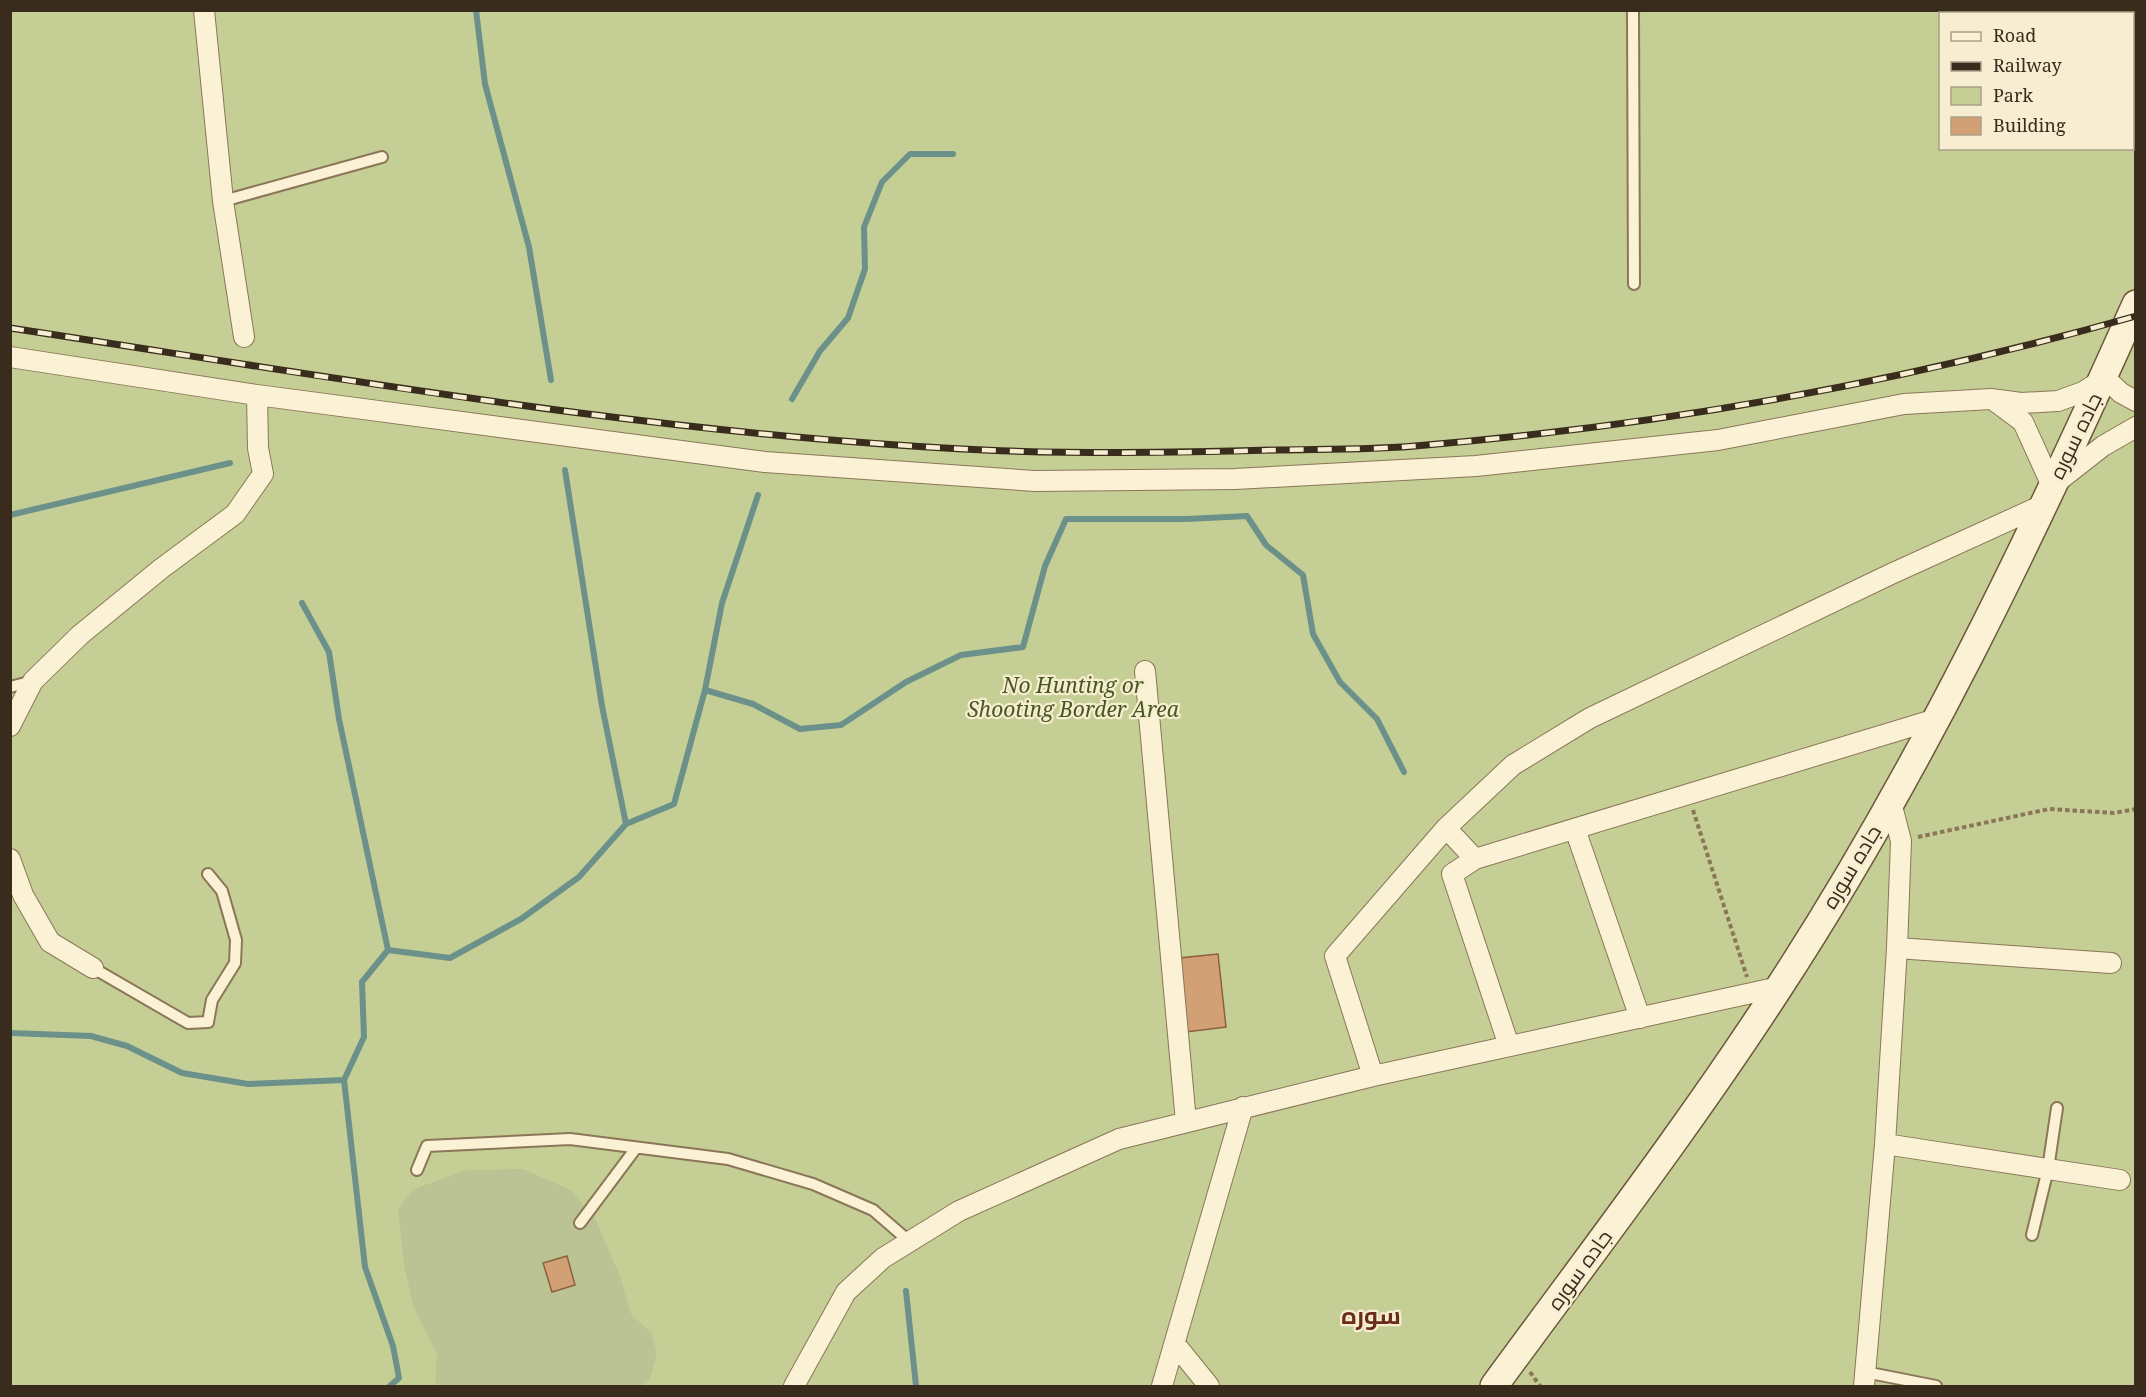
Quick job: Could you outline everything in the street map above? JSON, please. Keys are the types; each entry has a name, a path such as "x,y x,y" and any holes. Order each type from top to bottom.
{"main road":[{"name":"جاده سوره","path":"1494,1386 1685,1127 1779,987 1891,802 1936,719 2048,495 2104,378 2136,304"}],"street":[{"path":"204,10 223,201 244,337"},
{"path":"10,357 257,395 765,462 1035,481 1235,479 1476,466 1718,440 1904,404 1991,399 2021,404 2058,401 2083,392 2104,378 2121,393 2136,401"},
{"path":"10,726 33,681 98,620 162,568 235,514 263,474 258,448 257,395"},
{"path":"1991,399 2023,422 2048,495"},
{"path":"1373,1076 1335,956 1446,828 1513,765 1590,718 1891,574 2048,495 2103,446 2136,428"},
{"path":"1145,670 1186,1122"},
{"path":"1509,1046 1452,874 1475,859 1936,719"},
{"path":"1864,1379 1885,1144 1897,948 1900,842 1891,802"},
{"path":"1446,828 1475,859"},
{"path":"1575,829 1640,1018"},
{"path":"10,859 23,895 50,942 93,968"},
{"path":"1897,948 2111,963"},
{"path":"794,1386 846,1292 883,1258 959,1211 1119,1139 1373,1076 1779,987"},
{"path":"1162,1386 1243,1107"},
{"path":"1885,1144 2120,1180"},
{"path":"1175,1344 1209,1386"}],"lane":[{"path":"1633,10 1634,284"},
{"path":"223,201 382,157"},
{"path":"10,687 33,681"},
{"path":"93,968 188,1023 208,1022 212,1000 235,963 236,940 222,891 208,874"},
{"path":"2032,1235 2048,1169 2057,1108"},
{"path":"417,1170 427,1146 570,1139 728,1159 813,1184 873,1210 910,1242"},
{"path":"580,1223 636,1148"},
{"path":"1864,1379 1936,1386"}],"path":[{"path":"1688,795 1752,993"},
{"path":"1900,842 2049,809 2114,813 2136,809"}],"green space":[{"name":"No Hunting or Shooting Border Area","path":"11,11 2135,11 2135,1386 11,1386"},
{"path":"523,1169 571,1190 596,1220 621,1279 631,1314 652,1334 657,1353 650,1379 643,1386 435,1386 437,1354 414,1308 404,1266 398,1208 414,1189 467,1170"}],"building":[{"path":"1218,954 1226,1027 1186,1032 1179,958"},
{"path":"567,1256 575,1285 552,1292 543,1263"}],"waterway":[{"path":"476,10 485,84 529,247 551,380"},
{"path":"792,399 820,351 848,318 865,269 864,227 882,182 910,154 953,154"},
{"path":"10,515 230,463"},
{"path":"565,470 602,706 626,824"},
{"path":"390,1386 399,1378 393,1346 365,1267 344,1080 364,1037 362,982 388,950 450,958 521,919 579,877 626,824 674,804 705,690 722,603 758,495"},
{"path":"705,690 753,704 800,729 841,725 906,682 961,655 1023,647 1045,566 1066,519 1187,519 1247,516 1266,545 1303,575 1313,634 1340,682 1377,719 1404,772"},
{"path":"302,603 329,652 339,719 388,950"},
{"path":"10,1033 91,1036 127,1046 182,1073 248,1084 344,1080"},
{"path":"906,1291 916,1386"}],"railway":[{"path":"10,328 374,384 617,418 862,442 984,450 1129,453 1398,447 1597,427 1778,399 1869,381 1958,362 2136,316"}],"district":[{"name":"سوره","path":"1371,1316"}]}
